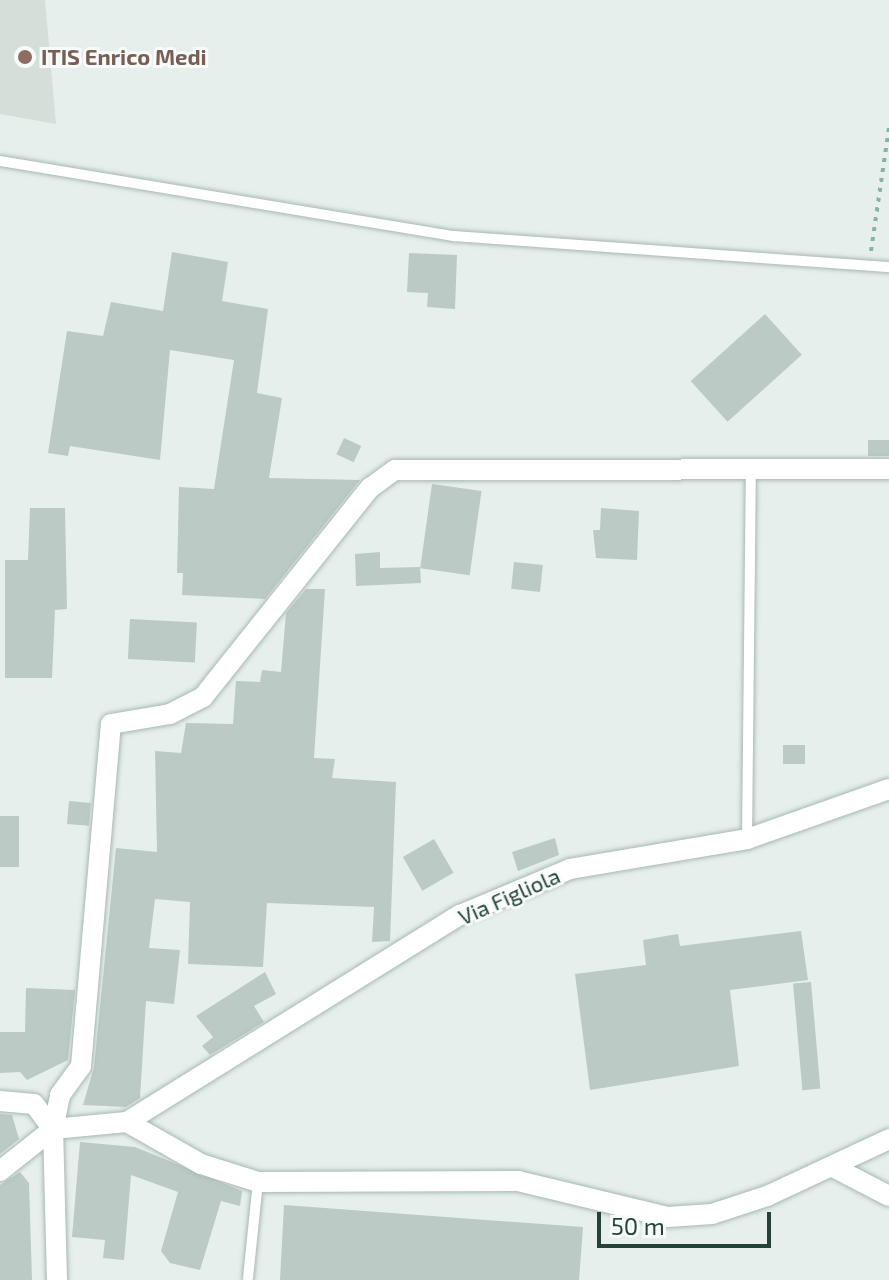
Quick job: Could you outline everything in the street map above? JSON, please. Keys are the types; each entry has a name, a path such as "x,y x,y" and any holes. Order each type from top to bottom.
{"street":[{"path":"57,1280 53,1129 60,1095 81,1066 111,724 170,714 203,697 370,488 395,470 889,469"},
{"name":"Via Figliola","path":"127,1122 460,915 570,869 747,839 889,789"},
{"path":"0,1101 34,1104 53,1129"},
{"path":"0,1171 53,1129 127,1122 201,1164 258,1182 518,1181 668,1217 712,1214 833,1167 889,1139"},
{"path":"833,1167 889,1196"}],"lane":[{"path":"0,161 455,236 677,256 869,261 889,267"},
{"path":"747,839 751,469"},
{"path":"248,1278 258,1182"}],"path":[{"path":"869,261 889,127"}],"shaded area":[{"name":"ITIS Enrico Medi","path":"0,0 45,0 56,124 0,114"}],"building":[{"path":"172,252 228,262 222,301 268,309 257,393 282,398 269,478 360,480 265,599 182,595 183,573 177,573 179,487 214,489 234,360 170,350 160,460 70,446 68,456 48,453 67,331 103,336 111,302 163,311"},
{"path":"409,253 457,255 455,309 427,307 428,293 407,292"},
{"path":"765,314 802,355 727,422 691,381"},
{"path":"344,438 361,446 354,462 336,454"},
{"path":"868,440 889,440 889,456 868,456"},
{"path":"432,484 482,491 470,575 420,568"},
{"path":"30,508 65,508 67,609 55,610 52,678 5,678 5,560 28,560"},
{"path":"601,508 639,511 637,560 596,558 593,530 600,530"},
{"path":"380,552 380,568 420,567 421,583 356,586 355,554"},
{"path":"514,562 543,565 540,592 511,589"},
{"path":"306,589 325,589 314,758 335,759 332,778 396,782 390,941 372,942 374,907 267,903 263,967 188,964 190,902 155,899 149,948 180,950 174,1004 146,1001 140,1098 126,1107 83,1105 94,1067 116,848 157,852 155,751 181,753 186,723 233,724 236,681 260,682 262,670 281,672 286,613"},
{"path":"130,619 197,623 195,662 128,659"},
{"path":"783,745 805,745 805,764 783,764"},
{"path":"69,801 91,803 89,826 67,824"},
{"path":"0,816 19,816 19,867 0,867"},
{"path":"555,838 559,855 518,871 512,852"},
{"path":"434,839 454,873 422,891 403,857"},
{"path":"801,931 808,980 730,990 739,1066 590,1090 575,974 646,965 643,940 678,934 680,946"},
{"path":"265,972 276,994 254,1006 264,1022 210,1055 202,1046 213,1037 196,1016"},
{"path":"811,982 820,1089 802,1090 793,984"},
{"path":"26,988 75,990 68,1060 27,1080 20,1072 0,1073 0,1032 25,1032"},
{"path":"0,1114 12,1115 19,1139 0,1154"},
{"path":"80,1142 135,1147 242,1191 240,1206 221,1201 200,1270 170,1263 161,1251 178,1192 131,1175 124,1260 103,1258 105,1240 72,1237"},
{"path":"20,1172 29,1183 32,1280 0,1280 0,1185"},
{"path":"284,1205 583,1227 579,1280 280,1280"}],"place":[{"name":"ITIS Enrico Medi","path":"25,57"}]}
